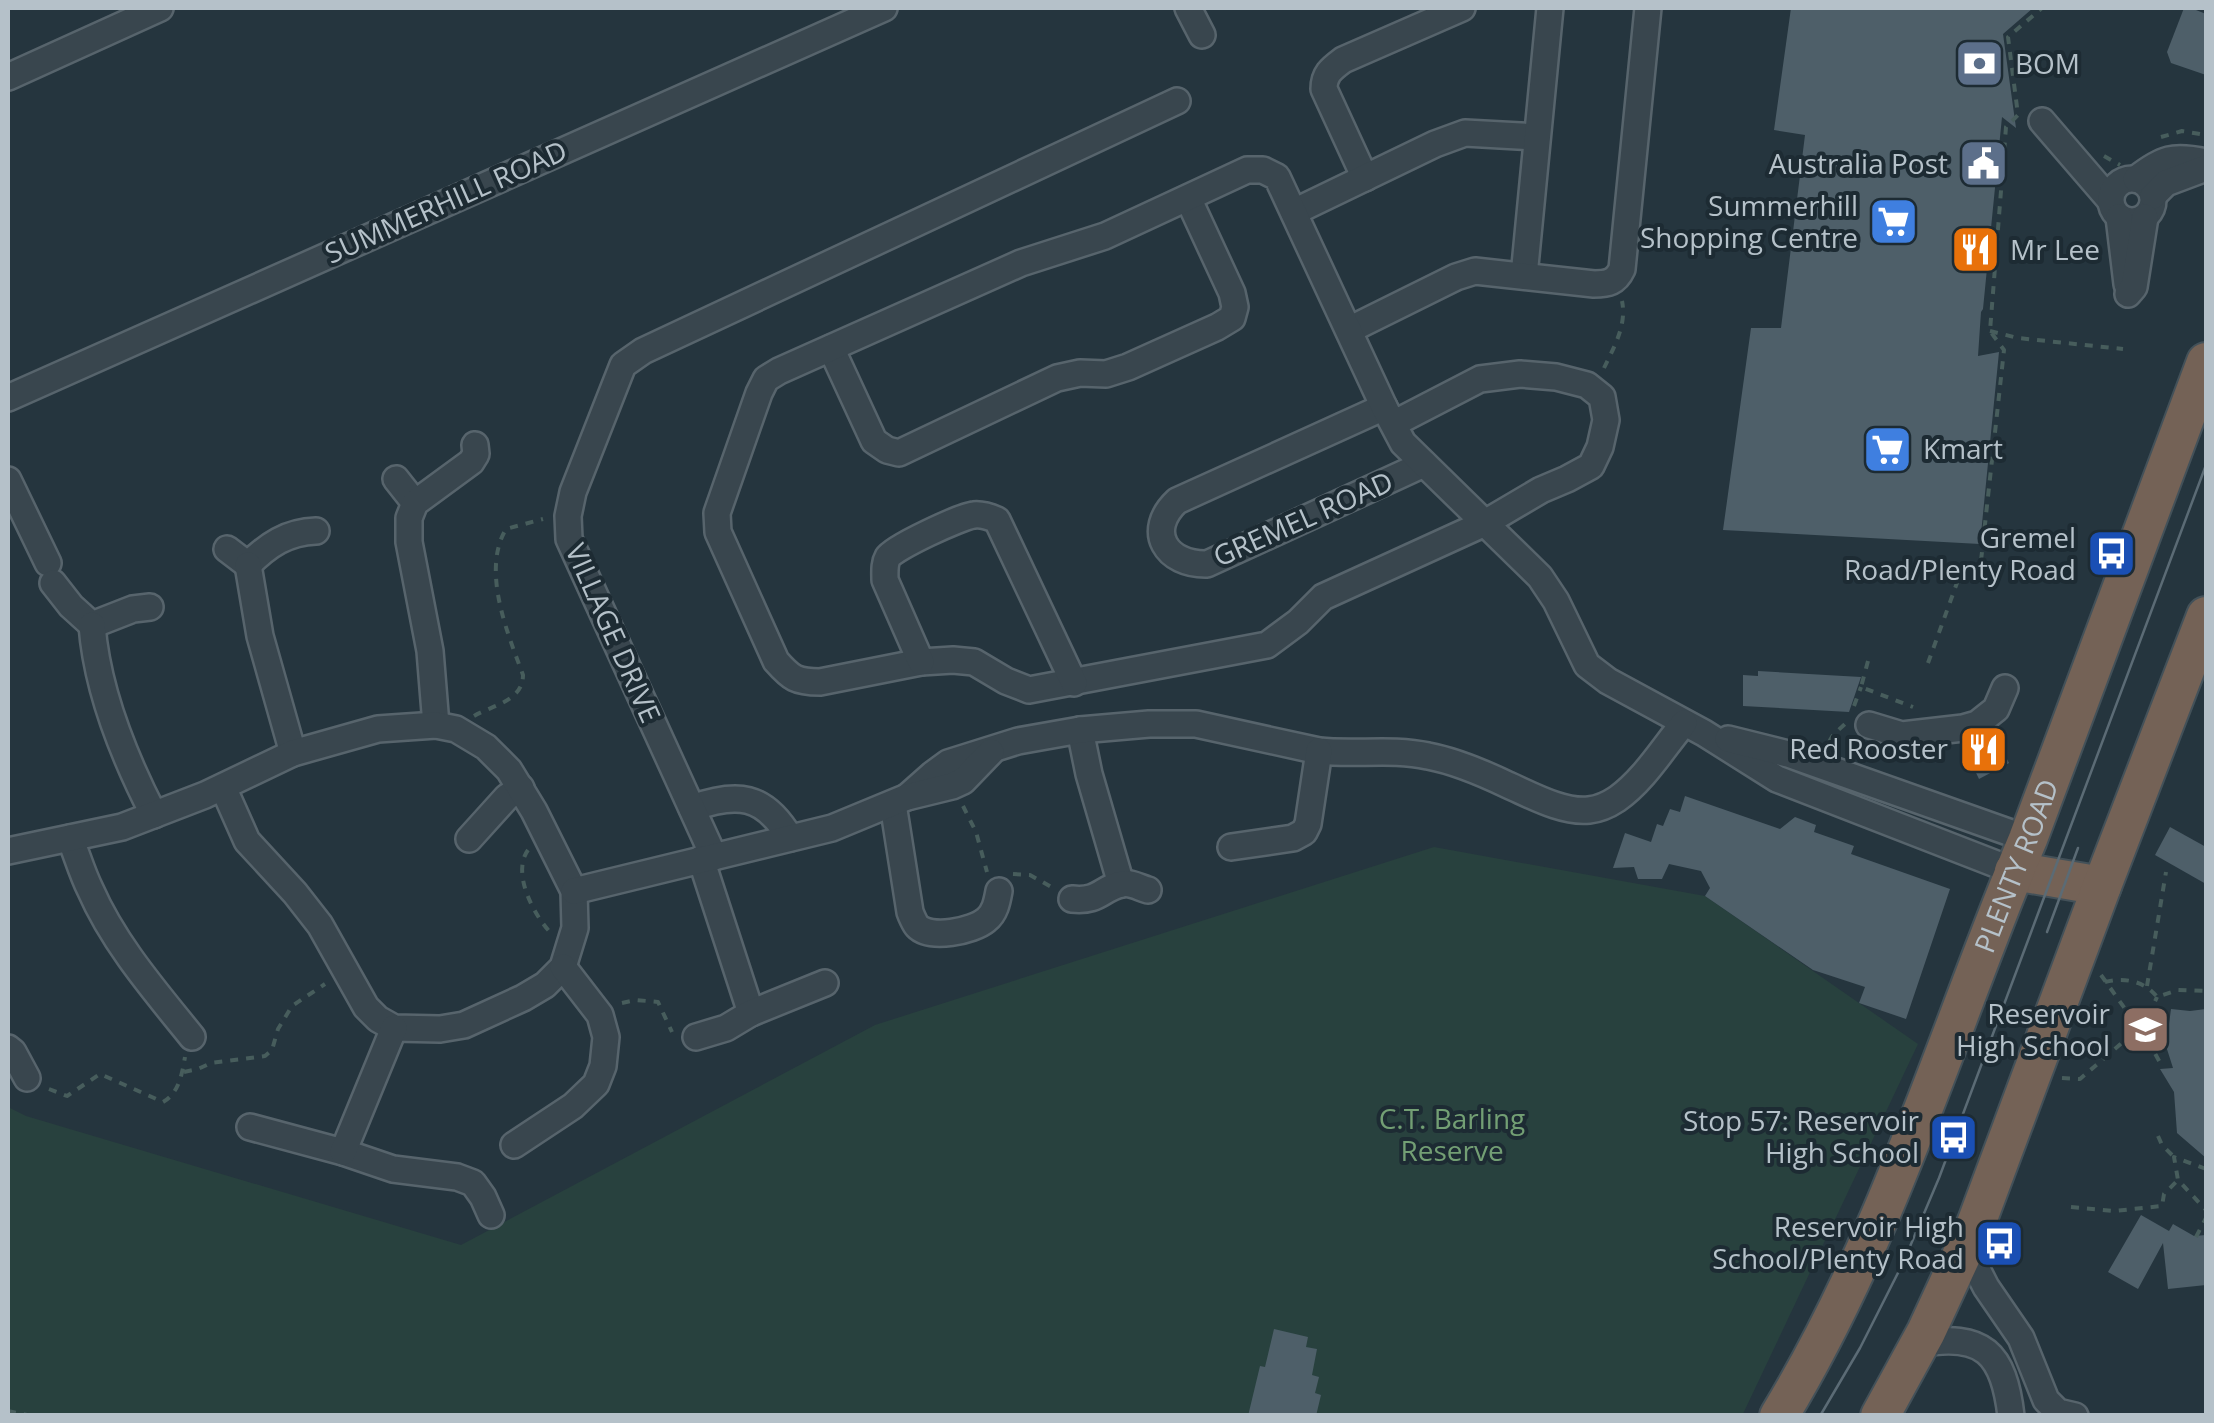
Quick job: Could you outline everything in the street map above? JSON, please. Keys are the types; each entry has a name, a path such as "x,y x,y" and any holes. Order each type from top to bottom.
{"highway":[{"name":"PLENTY ROAD","path":"1779,1416 1850,1282 1894,1186 2206,362"},
{"path":"1880,1416 1976,1224 2206,616"},
{"path":"2021,855 2102,886"}],"street":[{"path":"8,77 160,8"},
{"name":"SUMMERHILL ROAD","path":"8,398 884,8"},
{"path":"1188,8 1202,35"},
{"path":"1365,178 1324,88 1329,70 1343,60 1462,8"},
{"path":"1524,276 1550,8"},
{"path":"1349,330 1456,276 1474,272 1594,284 1607,284 1618,278 1648,8"},
{"name":"VILLAGE DRIVE","path":"751,1012 692,808 569,538 573,492 623,365 1177,101"},
{"path":"2042,121 2066,146 2131,198 2206,165"},
{"path":"1294,212 1465,133 1537,137"},
{"name":"GREMEL ROAD","path":"1424,464 1206,564 1179,561 1162,536 1162,523 1178,501 1389,416 1480,379 1520,374 1556,377 1588,385 1602,397 1606,420 1591,466 1485,523 1323,597 1267,645 1029,690 1006,682 974,662 953,660 921,662 820,682 790,677 776,661 718,532 717,513 766,379 1022,263 1104,236 1247,170 1263,170 1277,177 1389,416 1403,444 1424,464 1485,523 1540,577 1587,665 1778,779 2021,855"},
{"path":"831,348 874,441 899,453 1057,378 1080,373 1106,374 1128,367 1232,318 1232,293 1188,198"},
{"path":"448,728 409,542 409,518 415,503 471,462 476,454 474,445"},
{"path":"396,479 415,503"},
{"path":"8,480 51,573 71,606 92,625 99,670 114,719 133,775 154,815"},
{"path":"921,662 886,580 889,554 973,515 987,516 997,520 1074,683"},
{"path":"293,753 237,557 300,532 316,531"},
{"path":"92,625 133,609 150,607"},
{"path":"1870,724 1902,735 1978,724 1996,709 2005,688"},
{"path":"574,891 832,828 900,800 963,781 993,750 1018,741 1080,730 1196,724 1319,751 1428,756 1475,771 1535,799 1586,811 1620,797 1694,728"},
{"path":"8,851 122,827 223,787 293,753 378,730 448,728 486,747 509,770 574,891 574,928 563,966 534,992 464,1025 394,1028 366,1007 320,925 247,841 223,787"},
{"name":"GREMEL ROAD","path":"1694,728 1816,764 2021,855"},
{"path":"1080,730 1121,884"},
{"path":"1231,847 1293,838 1304,832 1319,751"},
{"path":"468,839 506,797 521,788"},
{"path":"692,808 733,797 754,800 780,822 790,838"},
{"path":"900,800 910,912 916,926 925,932 944,934 986,920 996,907 1002,880"},
{"path":"70,838 90,891 106,919 190,1035"},
{"path":"1072,898 1097,897 1121,884 1148,890"},
{"path":"514,1145 573,1106 596,1084 602,1066 606,1037 600,1015 563,966"},
{"path":"696,1037 726,1028 751,1012 824,983"},
{"path":"344,1152 394,1028"},
{"path":"8,1048 27,1078"},
{"path":"250,1127 393,1169 456,1177 473,1184 491,1215"},
{"path":"1965,1246 2021,1338 2046,1400 2058,1412 2097,1415"},
{"path":"1919,1344 1956,1339 1970,1342 1991,1356 2003,1372 2012,1416"}],"path":[{"path":"1928,663 1962,569 1983,572 2004,350 1990,332 2006,126 2018,115 2008,38 2042,8"},
{"path":"1594,390 1624,314 1618,278"},
{"path":"1990,332 2123,349"},
{"path":"448,728 510,699 524,683 500,604 496,559 501,536 512,526 568,516"},
{"path":"1816,764 1833,735 1852,714 1868,662"},
{"path":"1861,687 1913,706"},
{"path":"960,802 976,832 988,876 1002,880 1030,874 1072,898"},
{"path":"543,829 523,856 523,881 541,922 552,934 572,940"},
{"path":"2147,986 2166,872"},
{"path":"182,1072 211,1063 265,1056 272,1050 278,1029 292,1006 345,970"},
{"path":"2101,975 2163,1068"},
{"path":"2105,982 2147,986 2156,996"},
{"path":"2156,996 2178,990 2206,990"},
{"path":"2062,1078 2080,1078 2138,1030 2156,996"},
{"path":"597,1010 651,1000 663,1009 672,1032 696,1037"},
{"path":"27,1078 64,1097 100,1074 163,1102 170,1098 182,1072 190,1035"},
{"path":"2158,1136 2174,1157 2206,1169"},
{"path":"2174,1157 2178,1180 2206,1210"},
{"path":"2072,1207 2114,1211 2162,1206 2164,1194 2178,1180"},
{"path":"2196,1238 2206,1218"},
{"path":"8,1411 32,1416"}],"green space":[{"name":"C.T. Barling Reserve","path":"1434,847 1705,896 1918,1044 1742,1416 8,1415 8,1107 26,1116 461,1245 875,1025"}],"building":[{"name":"Summerhill Shopping Centre","path":"1791,8 2033,8 2003,34 2016,128 2002,117 1981,312 1978,356 1999,352 1980,544 1723,530 1751,328 1781,328 1805,135 1774,130"},
{"path":"2184,8 2206,14 2206,75 2171,63 2167,52"},
{"path":"1758,671 1861,677 1849,712 1743,706 1743,675 1758,676"},
{"name":"Red Rooster","path":"1993,732 2009,763 1979,779 1962,744 1981,740"},
{"path":"1685,796 1780,829 1795,817 1816,825 1814,832 1854,846 1851,854 1950,889 1906,1019 1859,1003 1865,987 1813,970 1705,896 1710,888 1701,871 1669,864 1662,879 1638,879 1634,867 1613,868 1625,833 1651,842 1657,824 1663,826 1670,809 1680,812"},
{"path":"2170,827 2206,847 2206,884 2155,855"},
{"path":"2171,1009 2206,1009 2206,1158 2177,1133 2174,1092 2160,1069 2173,1068 2166,1046"},
{"path":"2141,1215 2169,1231 2173,1224 2194,1236 2206,1235 2206,1285 2168,1289 2163,1243 2138,1289 2108,1272"},
{"path":"1274,1329 1308,1337 1306,1347 1317,1349 1312,1375 1319,1377 1315,1393 1321,1395 1316,1416 1248,1416"}],"tram line":[{"path":"1820,1416 1903,1263 1939,1178 2206,465"},
{"path":"2047,932 2078,848"}],"place":[{"name":"BOM","path":"1980,64"},
{"name":"Australia Post","path":"1983,164"},
{"name":"Summerhill Shopping Centre","path":"1893,222"},
{"name":"Mr Lee","path":"1975,250"},
{"name":"Kmart","path":"1888,449"},
{"name":"Gremel Road/Plenty Road","path":"2111,554"},
{"name":"Red Rooster","path":"1983,749"},
{"name":"Reservoir High School","path":"2145,1030"},
{"name":"Stop 57: Reservoir High School","path":"1954,1137"},
{"name":"Reservoir High School/Plenty Road","path":"1999,1243"}]}
